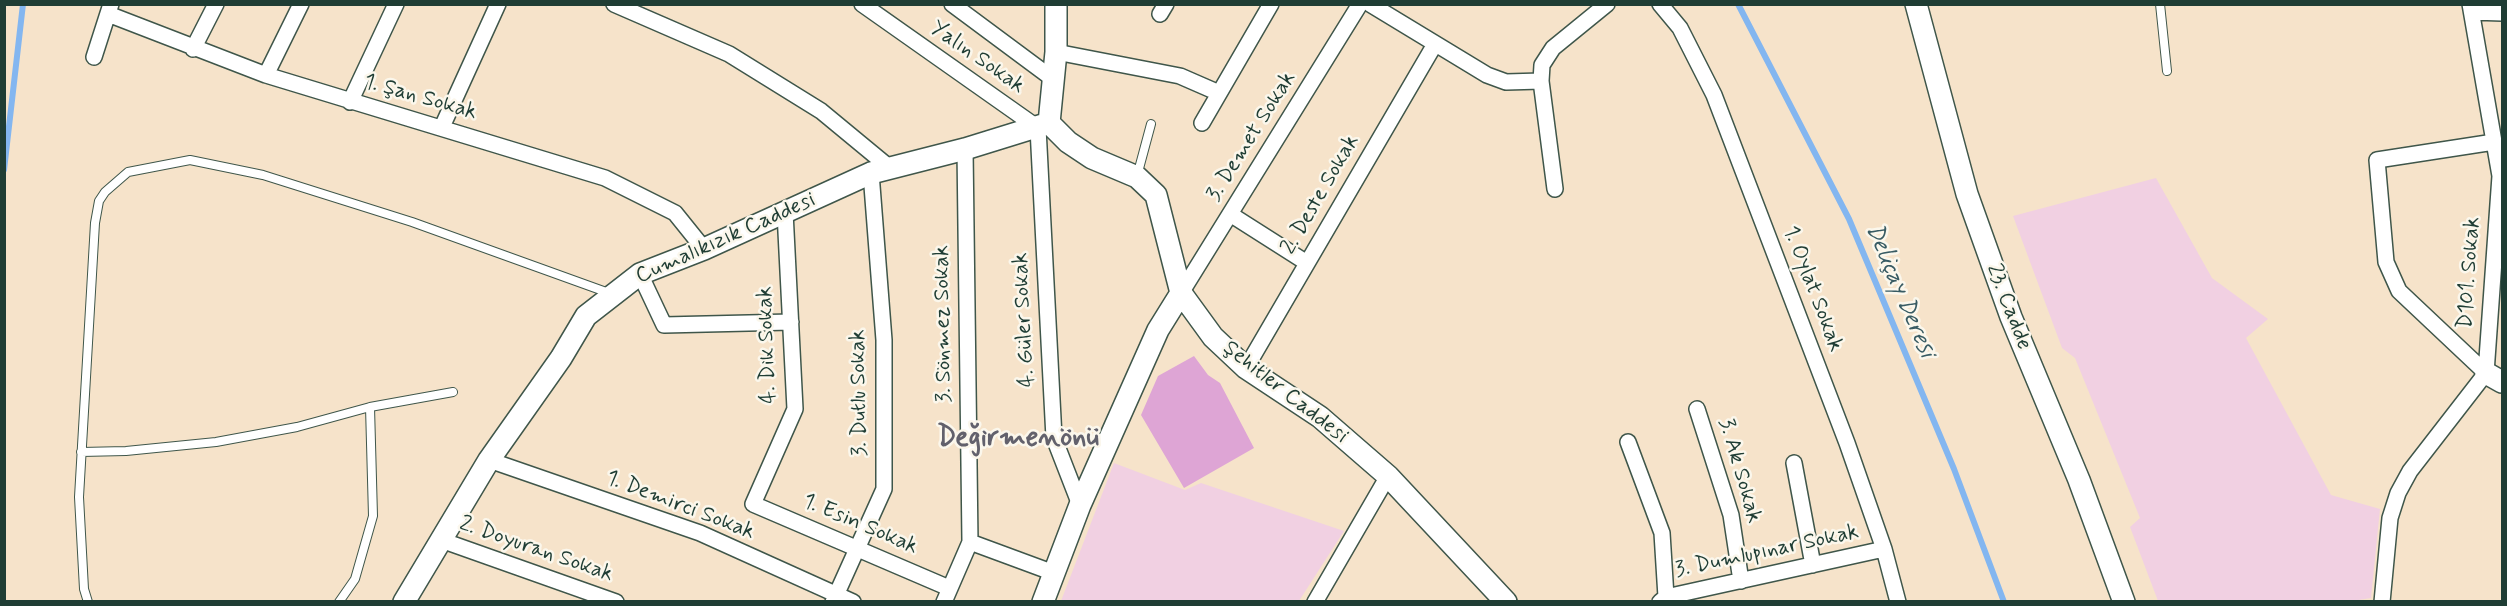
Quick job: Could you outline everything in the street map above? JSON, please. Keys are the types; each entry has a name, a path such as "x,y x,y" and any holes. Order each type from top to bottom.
{"street":[{"path":"193,49 216,4"},
{"path":"266,75 301,4"},
{"path":"350,102 396,4"},
{"path":"442,127 498,4"},
{"path":"614,4 644,10 729,54 821,111 881,171"},
{"name":"Yalın Sokak","path":"862,4 1043,126"},
{"path":"952,4 1053,79"},
{"path":"1043,126 1056,52 1056,4"},
{"path":"1202,123 1271,4"},
{"name":"3. Demet Sokak","path":"1181,293 1360,4"},
{"path":"1370,4 1496,79 1506,82 1540,81"},
{"path":"1555,189 1540,81 1542,65 1553,48 1607,4"},
{"name":"1. Oylat Sokak","path":"1660,4 1680,28 1714,95 1884,549 1898,602"},
{"name":"23. Cadde","path":"1916,4 1967,194 2011,317 2079,480 2124,602"},
{"path":"2471,8 2502,13"},
{"name":"D101. Sokak","path":"2471,8 2500,176 2494,377"},
{"path":"94,57 110,9"},
{"name":"1. Şan Sokak","path":"110,9 193,49 266,75 605,178 675,213 704,249"},
{"name":"2. Deste Sokak","path":"1246,368 1435,44"},
{"path":"1056,52 1180,76 1219,93"},
{"name":"Cumalıkızık Caddesi","path":"404,602 489,460 561,358 586,316 640,274 704,249 881,171 1043,126"},
{"name":"Şehitler Caddesi","path":"1043,126 1092,158 1137,177 1156,195 1181,293 1213,337 1246,368 1320,417 1388,476 1506,602"},
{"name":"4. Güler Sokak","path":"1043,126 1054,438 1080,505"},
{"path":"2382,602 2390,518 2398,493 2410,471 2494,377 2399,291 2386,262 2377,160 2494,142"},
{"name":"3. Sönmez Sokak","path":"947,595 970,542 965,149"},
{"name":"3. Dutlu Sokak","path":"834,598 884,489 881,171"},
{"name":"4. Dik Sokak","path":"753,504 795,410 785,212"},
{"path":"1230,214 1307,263"},
{"path":"640,274 664,325 791,322"},
{"path":"1043,602 1080,505 1158,330 1181,293"},
{"name":"3. Ak Sokak","path":"1697,409 1731,515 1742,581"},
{"path":"1628,442 1662,533 1663,599"},
{"name":"1. Demirci Sokak","path":"489,460 700,533 834,598 853,602"},
{"path":"1794,463 1813,565"},
{"path":"1315,602 1388,476"},
{"name":"1. Esin Sokak","path":"753,504 859,547 947,595"},
{"name":"2. Doyuran Sokak","path":"441,540 616,602"},
{"path":"970,542 1054,573"},
{"name":"3. Dumlupınar Sokak","path":"1663,599 1884,549"}],"lane":[{"path":"2160,4 2167,71"},
{"path":"1137,177 1151,124"},
{"path":"88,602 84,589 79,496 81,452 96,212 99,201 111,183 137,168 190,160 263,175 412,222 614,295"},
{"path":"81,452 148,449 216,442 297,427 370,407 453,392"},
{"path":"339,602 356,579 373,516 370,407"}],"shaded area":[{"path":"2156,178 2212,278 2268,319 2246,338 2331,495 2380,509 2371,598 2346,602 2158,601 2130,527 2140,518 2075,358 2062,348 2013,216"},
{"path":"1114,463 1185,490 1201,483 1344,531 1299,601 1061,601"}],"building":[{"path":"1194,356 1208,375 1220,383 1254,448 1184,488 1141,415 1158,376"}],"waterway":[{"path":"4,170 23,4"},
{"name":"Deliçay Deresi","path":"1738,4 1849,219 1954,469 2004,602"}],"district":[{"name":"Değirmenönü","path":"1018,439"}]}
